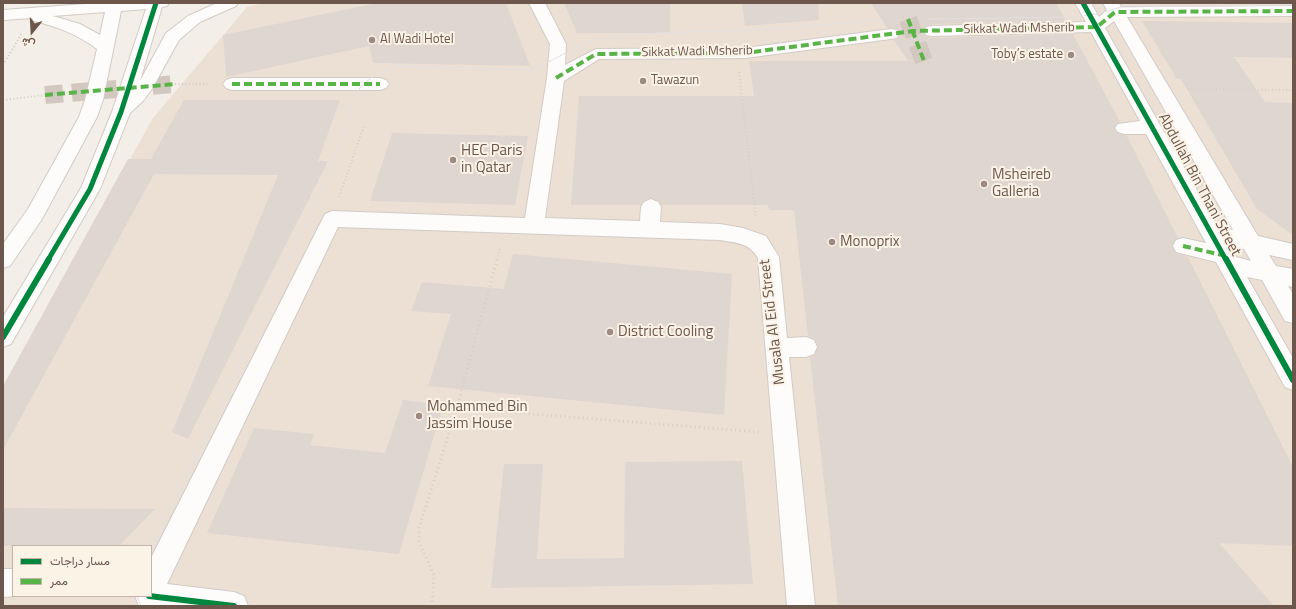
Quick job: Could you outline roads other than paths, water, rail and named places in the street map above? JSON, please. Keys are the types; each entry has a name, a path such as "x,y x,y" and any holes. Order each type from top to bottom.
{"street":[{"path":"3,337 90,189 121,112 158,3 115,5 5,15"},
{"path":"121,112 137,97 146,85 172,37 194,19 230,3"},
{"path":"534,225 556,78 558,44 537,3"},
{"name":"Abdullah Bin Thani Street","path":"1083,3 1153,127 1224,259 1293,380"},
{"path":"3,260 35,214 88,117 94,100 104,46 115,5"},
{"path":"1113,7 1293,11"},
{"name":"Sikkat Wadi Msherib","path":"932,31 1097,27 1113,7"},
{"name":"Abdullah Bin Thani Street","path":"1113,7 1159,88 1293,314"},
{"path":"5,15 48,20 66,25 81,31 104,46"},
{"name":"Sikkat Wadi Msherib","path":"556,78 596,54 737,53 891,34"},
{"path":"232,84 380,84"},
{"path":"1124,128 1153,127"},
{"path":"650,229 651,207"},
{"name":"Musala Al Eid Street","path":"152,585 332,219 534,225 720,232 743,236 759,242 768,257 778,348 801,606"},
{"path":"1210,233 1293,252"},
{"path":"1183,246 1270,273 1293,278"},
{"path":"778,348 806,347"},
{"path":"152,597 188,603 234,606"}],"tunnel":[{"path":"908,19 924,61"},
{"path":"45,95 175,84"}],"tram line":[{"path":"928,19 1075,17 1097,14 1121,7 1293,5"},
{"path":"152,551 311,214 342,140 353,98 363,84 375,75 397,66 528,70 547,63 591,41 618,36 656,33 768,29 882,20"},
{"path":"137,597 141,606"}],"place":[{"name":"Al Wadi Hotel","path":"372,40"},
{"name":"Toby’s estate","path":"1071,55"},
{"name":"Tawazun","path":"643,81"},
{"name":"HEC Paris in Qatar","path":"453,160"},
{"name":"Msheireb Galleria","path":"984,184"},
{"name":"Monoprix","path":"832,242"},
{"name":"District Cooling","path":"610,332"},
{"name":"Mohammed Bin Jassim House","path":"419,416"}]}
